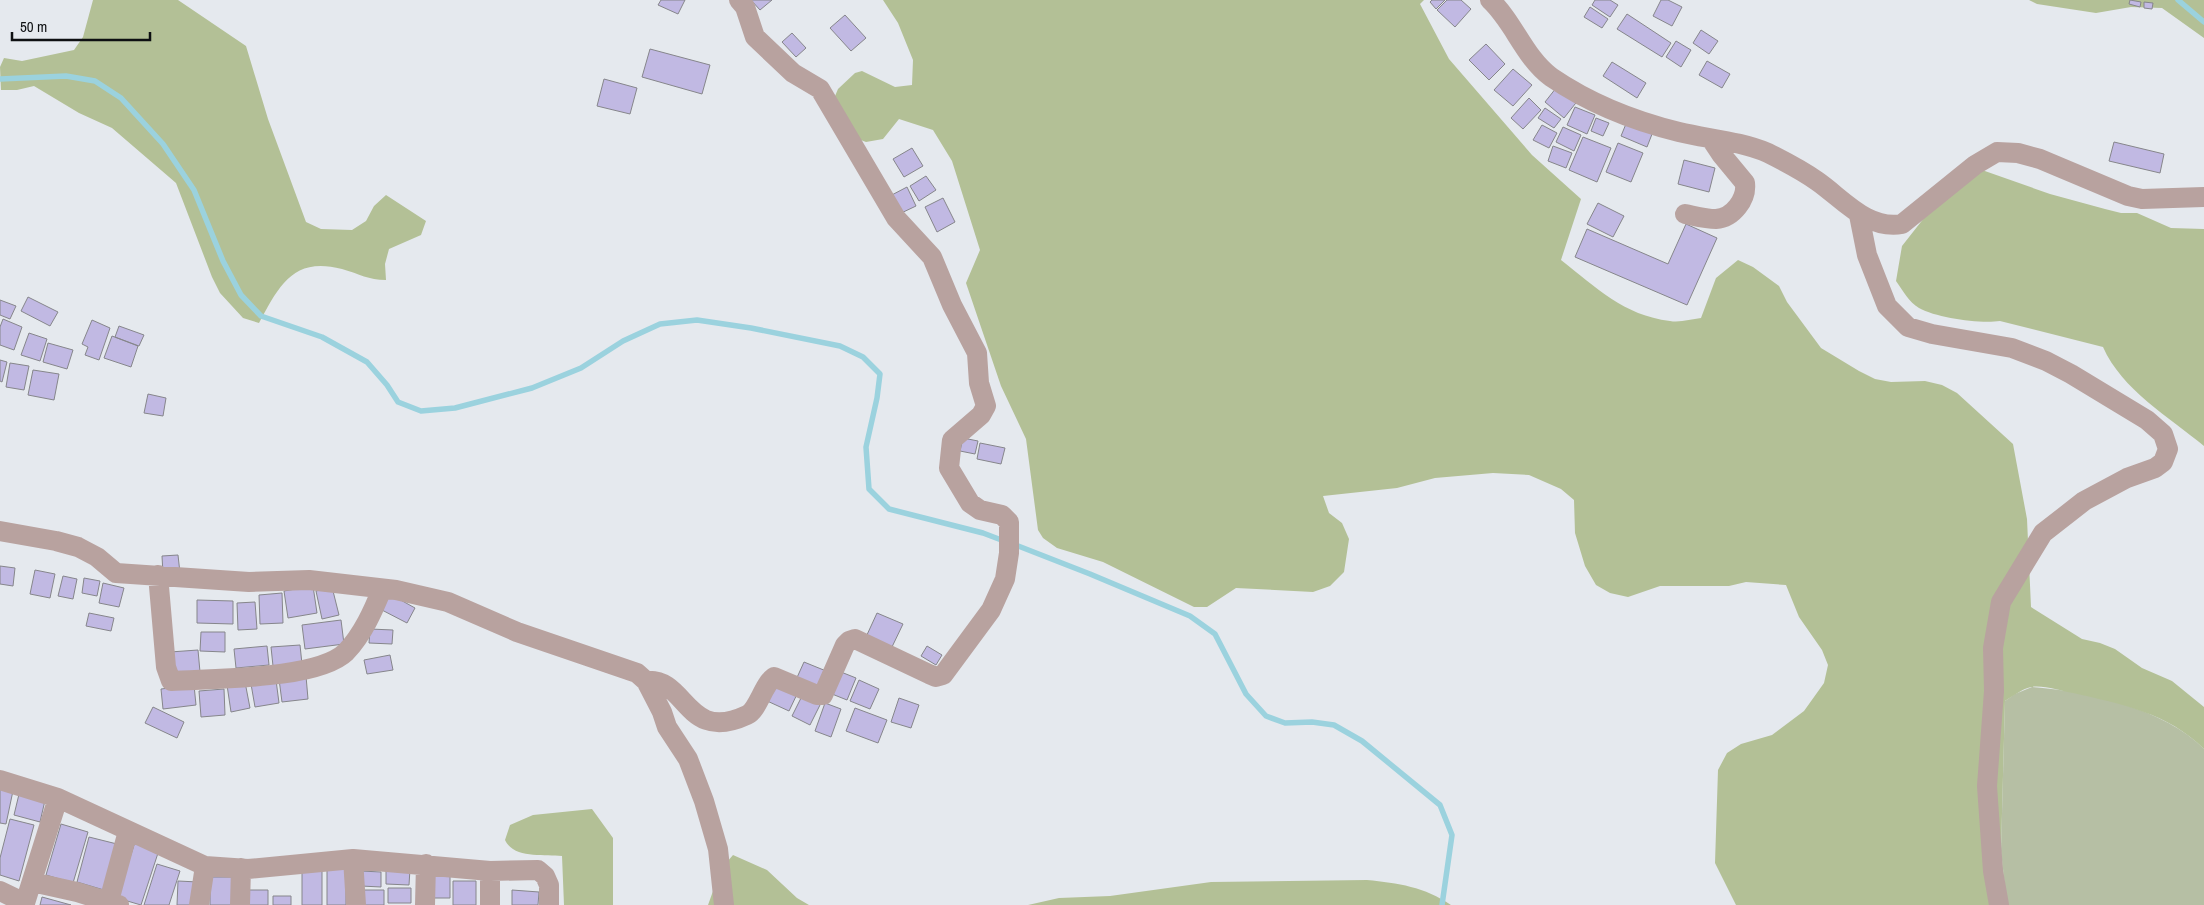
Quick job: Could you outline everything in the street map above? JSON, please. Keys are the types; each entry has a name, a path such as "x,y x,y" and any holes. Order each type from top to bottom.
{"street":[{"path":"646,681 655,680 666,684 691,711 712,722 724,721 749,714 774,677 818,695 823,695 845,645 855,639 929,674 943,675 991,610 1002,587 1009,553 1009,522 1002,515 975,508 949,468 952,440 981,415 986,406 980,383 978,353 952,305 935,263 928,252 896,218 820,89 793,74 755,37 751,31 745,7 738,0"},
{"path":"1490,0 1504,14 1521,44 1550,76 1603,107 1678,132 1766,153 1817,180 1859,215 1878,224 1892,226 1902,224 1975,165 1997,152 2040,159 2121,193 2142,199 2204,197"},
{"path":"1685,214 1717,219 1727,216 1744,199 1745,183 1711,139"},
{"path":"1859,215 1867,255 1887,306 1908,327 1932,334 2012,348 2046,361 2147,420 2164,434 2168,448 2163,462 2154,468 2127,478 2084,501 2044,533 2001,602 1993,648 1994,691 1987,786 1993,871 1999,905"},
{"path":"0,531 56,540 78,547 97,557 116,573 249,582 309,580 396,590 448,602 517,632 637,673 646,681 662,712 666,727 688,759 704,801 718,849 724,905"},
{"path":"158,575 166,667 171,681 299,672 326,664 345,652 362,631 382,589"},
{"path":"0,780 58,798 205,866 241,868 354,859 490,871 538,870 545,876 549,885 548,905"},
{"path":"0,891 25,904 58,798"},
{"path":"32,882 114,903 128,831"},
{"path":"354,859 356,905"},
{"path":"425,905 426,864"},
{"path":"199,905 205,866"},
{"path":"240,905 241,868"},
{"path":"490,871 490,905"}],"green space":[{"path":"93,0 178,0 246,46 268,119 306,222 321,229 352,230 366,221 374,206 386,195 426,221 421,235 389,249 385,264 386,280 369,278 342,269 325,266 311,267 299,271 281,286 259,323 243,318 220,293 212,277 176,183 112,128 79,113 34,86 17,90 1,90 0,67 4,58 22,61 74,50 83,37"},
{"path":"883,0 1424,0 1420,4 1449,59 1532,155 1581,199 1561,260 1611,299 1624,306 1653,318 1678,322 1701,318 1716,278 1738,260 1753,267 1779,286 1787,302 1821,348 1875,379 1891,382 1925,381 1942,385 1957,393 2013,444 2027,519 2031,607 2082,639 2115,649 2142,668 2172,681 2204,707 2204,749 2190,737 2159,718 2126,706 2052,688 2028,688 2005,701 2001,851 2007,905 1736,905 1715,863 1718,770 1727,753 1741,744 1772,735 1804,711 1824,683 1828,665 1822,650 1799,617 1786,585 1746,582 1729,586 1660,586 1628,597 1610,593 1596,585 1585,566 1575,533 1574,500 1561,489 1529,475 1493,473 1435,478 1397,488 1323,496 1329,513 1342,523 1349,539 1344,572 1330,586 1313,592 1236,588 1207,607 1194,607 1103,562 1057,548 1043,538 1038,530 1026,439 1001,386 966,283 980,250 952,161 933,130 899,119 883,139 866,142 840,132 830,108 838,89 855,73 862,71 895,87 912,85 913,60 898,23"},
{"path":"2029,0 2204,0 2204,38 2162,8 2131,7 2096,13 2037,4"},
{"path":"1982,170 2050,194 2121,213 2137,213 2171,228 2204,229 2204,446 2134,390 2111,362 2103,347 2000,321 1970,321 1936,315 1919,308 1906,296 1896,281 1902,246 1924,218"},
{"path":"2032,687 2077,693 2124,704 2168,723 2188,735 2204,749 2204,905 2007,905 2001,851 2005,701 2015,694"},
{"path":"592,809 613,838 613,905 564,905 562,856 522,853 509,846 505,840 510,825 533,815"},
{"path":"733,855 767,870 797,898 809,905 708,905 721,869"},
{"path":"1367,880 1411,887 1431,894 1451,905 1028,905 1059,898 1110,896 1211,882"}],"building":[{"path":"661,0 685,0 678,14 658,5"},
{"path":"751,0 772,0 760,10"},
{"path":"1432,0 1445,0 1436,9 1430,2"},
{"path":"1447,0 1461,0 1471,9 1455,27 1437,10"},
{"path":"1595,0 1610,0 1618,5 1610,17 1592,5"},
{"path":"1661,0 1668,0 1682,7 1672,26 1653,16"},
{"path":"2130,0 2141,2 2140,7 2129,4"},
{"path":"2144,2 2153,3 2152,9 2144,8"},
{"path":"1590,7 1608,19 1602,28 1584,17"},
{"path":"1627,14 1671,43 1662,57 1617,29"},
{"path":"845,15 866,38 851,51 830,28"},
{"path":"1701,30 1718,41 1709,54 1693,43"},
{"path":"792,33 806,48 796,57 782,42"},
{"path":"1676,41 1691,50 1681,67 1666,57"},
{"path":"1486,44 1505,64 1489,80 1469,60"},
{"path":"650,49 710,65 702,94 642,77"},
{"path":"1707,61 1730,74 1722,88 1699,75"},
{"path":"1612,62 1646,83 1637,98 1603,76"},
{"path":"1513,69 1532,85 1513,106 1494,90"},
{"path":"604,79 637,88 630,114 597,106"},
{"path":"1560,83 1579,99 1564,118 1545,102"},
{"path":"1529,98 1541,110 1523,129 1511,118"},
{"path":"1575,107 1595,115 1587,134 1567,125"},
{"path":"1545,108 1561,119 1554,128 1538,118"},
{"path":"1596,118 1609,123 1603,136 1591,131"},
{"path":"1628,119 1654,129 1647,147 1621,136"},
{"path":"1542,125 1557,133 1549,148 1533,140"},
{"path":"1563,127 1581,135 1574,151 1556,142"},
{"path":"1583,137 1611,148 1597,182 1569,170"},
{"path":"2114,142 2164,154 2160,173 2109,161"},
{"path":"1618,143 1643,153 1631,182 1606,172"},
{"path":"1553,146 1572,153 1566,168 1548,161"},
{"path":"912,148 923,166 904,177 893,159"},
{"path":"1684,160 1715,168 1709,192 1678,184"},
{"path":"926,176 936,190 919,201 910,186"},
{"path":"907,187 916,206 897,215 888,197"},
{"path":"943,198 955,222 937,232 925,207"},
{"path":"1598,203 1624,216 1613,237 1587,224"},
{"path":"1686,224 1717,238 1687,305 1575,257 1587,229 1668,264"},
{"path":"28,297 58,312 50,326 21,311"},
{"path":"0,300 16,306 10,319 0,315"},
{"path":"3,319 22,327 14,350 0,345 0,327"},
{"path":"92,320 110,328 99,360 85,355 88,347 82,344"},
{"path":"119,326 144,335 139,346 115,337"},
{"path":"29,333 47,339 40,361 21,355"},
{"path":"112,336 138,346 131,367 104,358"},
{"path":"48,343 73,350 67,369 43,362"},
{"path":"0,360 7,362 2,382 0,381"},
{"path":"10,363 29,366 24,390 6,387"},
{"path":"33,370 59,374 54,400 28,395"},
{"path":"148,394 166,398 163,416 144,413"},
{"path":"963,438 978,441 975,454 960,451"},
{"path":"980,443 1005,448 1001,464 977,459"},
{"path":"178,555 180,573 163,574 162,556"},
{"path":"0,566 15,568 13,586 0,584"},
{"path":"35,570 55,574 50,598 30,594"},
{"path":"63,576 77,579 73,599 58,596"},
{"path":"84,578 100,581 97,596 82,593"},
{"path":"103,583 124,588 119,607 99,603"},
{"path":"313,586 317,613 288,618 284,591"},
{"path":"332,587 339,615 322,619 316,591"},
{"path":"282,593 283,623 260,624 259,595"},
{"path":"388,593 415,608 407,623 380,609"},
{"path":"197,600 233,601 233,624 197,623"},
{"path":"255,602 257,629 238,630 237,603"},
{"path":"89,613 114,618 111,631 86,626"},
{"path":"877,613 903,624 891,649 866,637"},
{"path":"341,620 344,644 305,649 302,625"},
{"path":"370,629 393,630 392,644 369,643"},
{"path":"201,632 225,632 225,652 200,651"},
{"path":"300,645 302,664 273,666 271,647"},
{"path":"267,646 269,665 236,668 234,649"},
{"path":"927,646 942,655 936,665 921,656"},
{"path":"198,650 200,672 172,675 170,652"},
{"path":"390,655 393,670 367,674 364,660"},
{"path":"804,662 831,673 822,693 795,682"},
{"path":"836,670 856,678 847,700 827,692"},
{"path":"306,676 308,699 282,702 279,679"},
{"path":"775,679 799,690 789,711 765,700"},
{"path":"276,680 279,703 255,707 251,684"},
{"path":"859,680 879,689 870,709 850,701"},
{"path":"245,682 250,708 231,712 227,685"},
{"path":"194,685 196,705 163,709 161,689"},
{"path":"224,689 225,715 201,717 199,691"},
{"path":"805,690 823,699 810,725 792,716"},
{"path":"899,698 919,705 911,728 891,722"},
{"path":"825,703 841,709 831,737 815,731"},
{"path":"153,707 184,722 177,738 145,723"},
{"path":"855,708 887,720 878,743 846,731"},
{"path":"0,783 14,786 6,824 0,823"},
{"path":"20,790 46,796 40,822 14,815"},
{"path":"10,819 34,825 19,881 0,875 0,858"},
{"path":"61,824 88,832 73,883 46,875"},
{"path":"89,837 117,844 104,890 77,882"},
{"path":"135,842 159,850 141,905 117,898"},
{"path":"157,864 180,871 169,905 144,905"},
{"path":"327,867 346,867 346,905 327,905"},
{"path":"302,868 322,868 322,905 302,905"},
{"path":"386,868 410,869 409,885 386,884"},
{"path":"361,871 381,872 381,887 361,886"},
{"path":"431,873 450,874 450,898 430,898"},
{"path":"210,877 234,877 234,905 210,905"},
{"path":"178,881 198,882 197,905 177,905"},
{"path":"453,881 476,881 476,905 453,905"},
{"path":"388,888 411,888 411,903 388,903"},
{"path":"247,890 268,890 268,905 247,905"},
{"path":"361,890 384,890 384,905 361,905"},
{"path":"512,890 539,892 538,905 512,905"},
{"path":"273,896 291,896 291,905 273,905"},
{"path":"42,897 71,905 40,905"}],"waterway":[{"path":"2178,0 2204,22"},
{"path":"0,79 66,76 95,81 121,98 163,144 194,190 223,261 241,295 261,316 322,337 367,362 387,385 398,402 421,411 455,408 532,388 581,368 623,341 660,324 697,320 751,328 840,346 863,357 880,374 877,398 866,447 869,489 889,509 983,533 1004,541"},
{"path":"1013,544 1190,616 1215,634 1246,694 1266,716 1285,723 1312,722 1334,725 1362,741 1440,805 1452,835 1442,905"}]}
